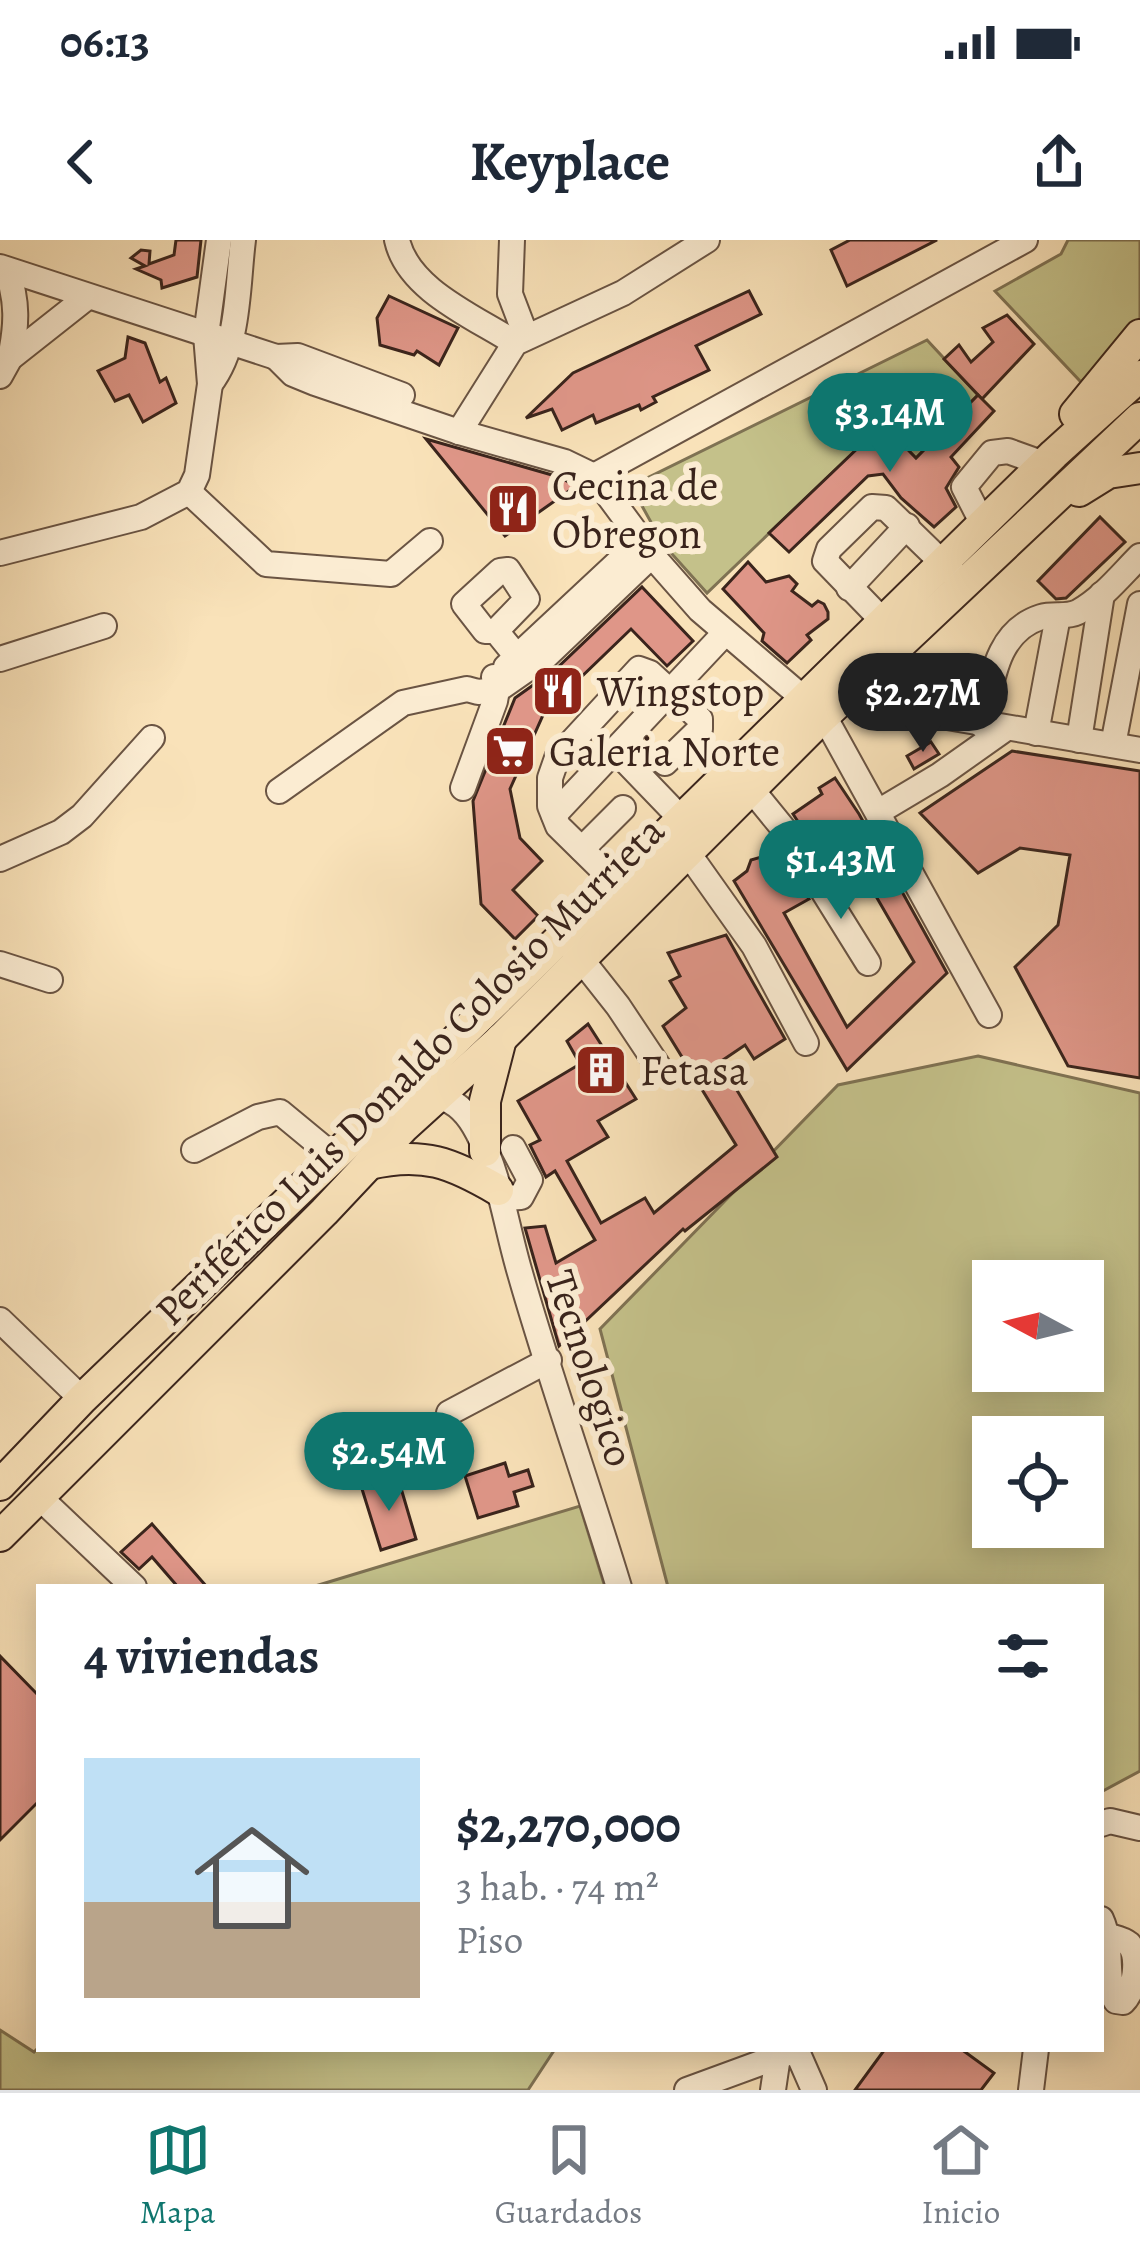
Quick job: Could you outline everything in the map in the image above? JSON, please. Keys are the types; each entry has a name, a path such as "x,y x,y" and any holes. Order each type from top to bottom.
{"main road":[{"path":"1049,459 1077,412 1140,335"},
{"name":"Periférico Luis Donaldo Colosio Murrieta","path":"0,1536 369,1164 581,959 690,837 954,573 983,524 1140,376"},
{"name":"Periférico Luis Donaldo Colosio Murrieta","path":"2,1480 615,882 690,837 751,789 824,705 883,621 1037,515 1140,418"},
{"path":"1037,515 1108,473 1140,468"},
{"path":"342,1146 439,1097 452,1069 485,1030 490,1007"},
{"path":"369,1164 400,1157 498,1172 485,1101 501,1039"}],"street":[{"path":"0,553 141,518 189,493 197,475 211,384 206,335 219,240"},
{"path":"211,384 231,342 243,240"},
{"path":"397,240 401,257 418,279 520,339"},
{"path":"512,240 511,293 520,339"},
{"path":"462,427 520,339 622,293 707,240"},
{"path":"593,476 1025,240"},
{"path":"4,268 276,357 298,356 401,404 593,476 646,548 725,633 824,705 989,1015"},
{"path":"4,268 18,323 5,367"},
{"path":"5,367 86,298"},
{"path":"983,524 964,487 992,453 1008,451 1049,459"},
{"path":"189,493 259,560 274,566 392,574 430,541"},
{"path":"883,621 826,565 829,549 877,506 907,526 954,573"},
{"path":"849,588 907,526"},
{"path":"279,791 403,703 467,689 478,692 495,682 523,663 646,548"},
{"path":"878,812 940,775 993,727 1000,652 1006,642 1040,617 1075,614 1140,556"},
{"path":"1079,740 1102,594"},
{"path":"1114,746 1140,604"},
{"path":"1036,733 1058,616"},
{"path":"0,659 104,626"},
{"path":"496,631 523,663"},
{"path":"554,815 725,633"},
{"path":"615,882 565,835 554,815 549,793 557,758 639,669 650,673 698,715 701,724 665,763"},
{"path":"463,788 495,682"},
{"path":"824,705 1140,750"},
{"path":"0,860 61,832 82,816 152,738"},
{"path":"616,751 690,837 806,1043"},
{"path":"751,789 787,833 868,963"},
{"path":"582,849 623,808"},
{"path":"561,934 659,1069"},
{"path":"0,964 50,980"},
{"name":"Tecnologico","path":"439,1097 441,1112 498,1172 520,1273 619,1584"},
{"path":"194,1150 280,1112 342,1146"},
{"path":"0,1320 82,1399"},
{"path":"449,1413 549,1360"},
{"path":"38,1496 131,1584"},
{"path":"1104,1823 1140,1828"},
{"path":"687,2090 790,2052"},
{"path":"773,2090 790,2052"},
{"path":"790,2052 814,2090"},
{"path":"1031,2090 1036,2052"}],"shaded area":[{"path":"1068,240 1140,240 1140,321 1081,382 995,291 1061,254"},
{"path":"927,340 978,395 916,458 882,425 707,593 663,544 631,486"},
{"path":"978,1056 1140,1093 1140,1771 1104,1790 1104,1584 667,1584 600,1329 838,1085"},
{"path":"580,1506 604,1584 322,1584"},
{"path":"0,2030 34,2052 553,2052 528,2090 0,2090"}],"building":[{"path":"176,240 201,240 197,277 162,288 161,280 136,269 145,266 131,258 141,250 150,251 149,264 174,255"},
{"path":"850,240 937,240 847,286 831,250"},
{"path":"749,291 761,314 696,346 709,370 653,397 656,402 596,423 593,415 562,430 552,409 526,418 573,373"},
{"path":"389,296 458,328 439,365 417,351 414,355 380,345 377,318"},
{"path":"1007,315 1034,344 982,399 944,359 959,345 971,362 993,342 983,328"},
{"path":"128,337 145,343 160,382 166,378 176,403 143,422 129,395 115,401 98,371 125,358"},
{"path":"978,395 994,411 951,457 959,467 946,488 956,507 934,527 901,498 883,474 868,476 789,552 769,533 883,424 916,458"},
{"name":"Cecina de Obregon","path":"426,439 559,477 576,486 505,536"},
{"path":"1100,517 1125,542 1066,598 1056,599 1038,581"},
{"path":"748,562 766,582 789,576 797,584 792,591 812,606 818,601 824,604 828,612 828,619 807,635 811,640 787,663 762,641 764,633 723,589"},
{"name":"Galeria Norte","path":"642,587 693,641 667,666 631,629 544,713 510,789 520,838 542,861 513,890 538,916 515,939 481,904 473,801 515,698 557,668"},
{"path":"931,742 939,754 914,769 907,756"},
{"path":"1012,751 1140,771 1140,1078 1068,1066 1015,967 1058,925 1070,855 1020,848 978,873 920,813"},
{"path":"835,778 947,973 847,1070 734,881 747,871 751,860 779,852 809,899 784,913 847,1027 914,962 851,853 829,869 793,814 822,794 819,788"},
{"path":"726,935 785,1039 754,1059 745,1045 720,1062 777,1157 683,1229 559,1346 525,1228 545,1226 556,1263 595,1240 555,1171 546,1177 530,1145 540,1140 518,1101 580,1064 567,1041 588,1024 636,1099 598,1121 608,1137 567,1161 601,1223 645,1198 654,1213 736,1145 663,1026 686,1008 670,981 680,976 668,953"},
{"path":"505,1463 509,1476 528,1470 533,1486 514,1492 518,1506 478,1518 465,1476"},
{"path":"398,1478 416,1539 381,1550 362,1489"},
{"path":"152,1524 204,1584 175,1584 152,1557 139,1569 121,1552"},
{"path":"0,1656 36,1693 36,1804 0,1840"},
{"path":"883,2052 965,2052 994,2073 981,2090 855,2090"}],"place":[{"name":"Cecina de Obregon","path":"513,509"},
{"name":"Wingstop","path":"558,691"},
{"name":"Galeria Norte","path":"510,751"},
{"name":"Fetasa","path":"601,1070"}]}
